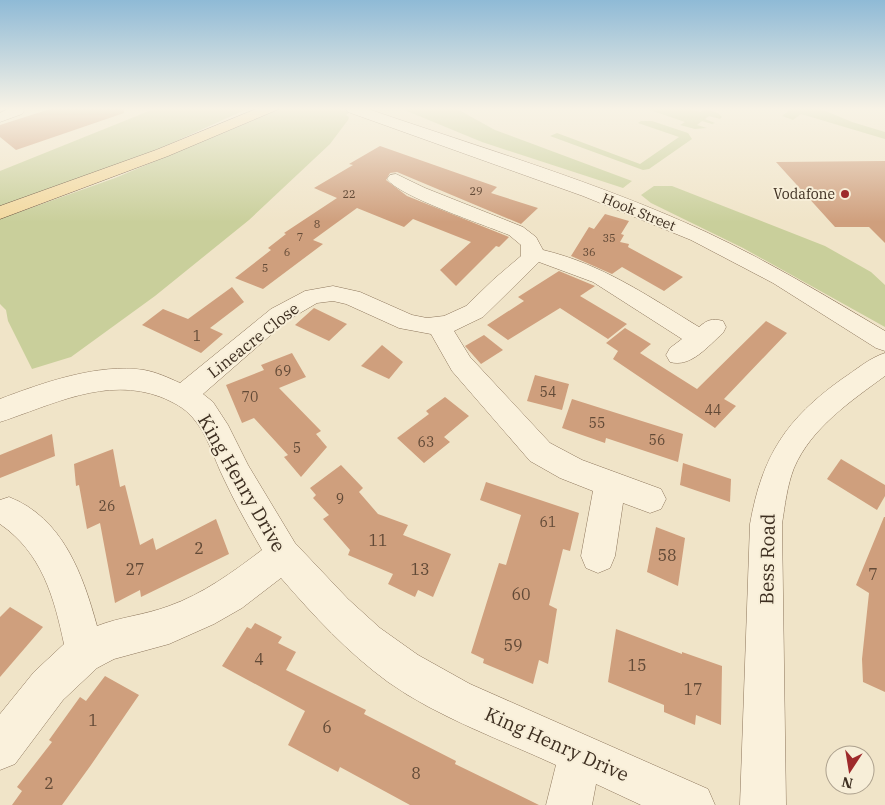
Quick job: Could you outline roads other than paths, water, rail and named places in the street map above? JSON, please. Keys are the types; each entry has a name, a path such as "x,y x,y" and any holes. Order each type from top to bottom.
{"main road":[{"path":"0,213 176,147"}],"street":[{"name":"Hook Street","path":"455,147 618,203 698,236 781,278 885,342"},
{"path":"396,178 414,195 516,231 529,241 534,254 562,260 592,271 707,333 679,355"},
{"name":"Lineacre Close","path":"184,395 285,310 314,296 340,295 408,323 440,326 472,314 500,285 530,261 534,254"},
{"path":"440,326 446,341 461,364 540,452 571,469 650,499"},
{"name":"Bess Road","path":"763,805 766,524 770,492 781,460 802,428 822,409 885,363"},
{"name":"King Henry Drive","path":"0,411 43,394 108,380 144,380 184,395 203,410 218,433 236,475 282,555 335,612 367,641 404,669 456,698 692,805"},
{"path":"598,556 610,483"},
{"path":"9,512 31,528 45,544 58,568 74,610 85,652"},
{"path":"0,749 53,681 85,652 112,641 167,626 198,613 243,587 282,555"},
{"path":"569,805 580,755"}],"place":[{"name":"Vodafone","path":"845,194"}]}
